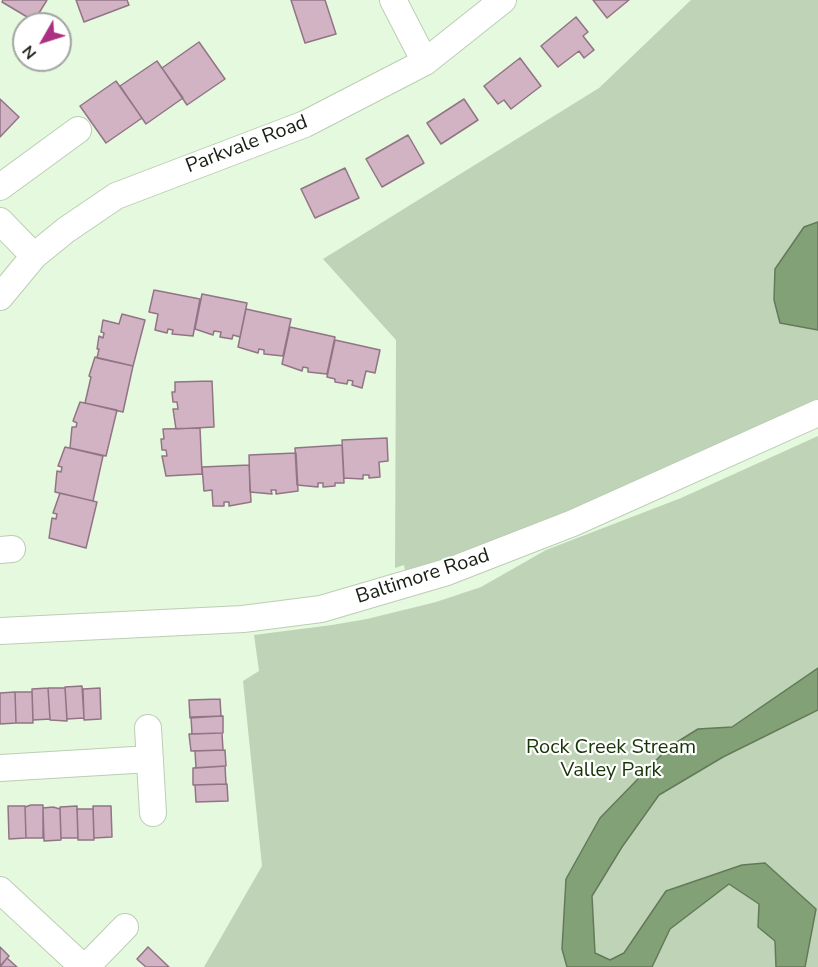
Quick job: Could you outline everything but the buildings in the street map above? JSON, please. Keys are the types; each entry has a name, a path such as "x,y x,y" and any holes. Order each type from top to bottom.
{"street":[{"path":"393,0 425,62"},
{"name":"Parkvale Road","path":"0,297 34,256 66,230 116,196 305,124 425,62 503,0"},
{"path":"0,187 78,130"},
{"path":"0,221 34,256"},
{"name":"Baltimore Road","path":"0,631 243,619 321,609 447,572 552,531 818,413"},
{"path":"148,728 146,759 153,813"},
{"path":"0,768 146,759"},
{"path":"0,890 85,967 125,927"}],"green space":[{"path":"691,0 818,0 818,409 496,544 405,571 404,565 395,568 396,340 323,259 599,88"},
{"name":"Rock Creek Stream Valley Park","path":"818,436 818,967 204,967 262,866 243,681 259,671 254,635 367,619 436,602 481,587 546,550 681,498"}],"shaded area":[{"path":"818,222 818,330 780,323 774,300 775,269 804,227"},
{"path":"818,668 818,710 723,757 659,795 622,847 592,896 595,953 610,960 624,953 666,891 742,865 765,863 816,909 805,967 776,967 775,941 758,927 759,904 729,884 670,929 652,967 567,967 562,949 566,879 600,818 669,747 698,729 732,727"}]}
